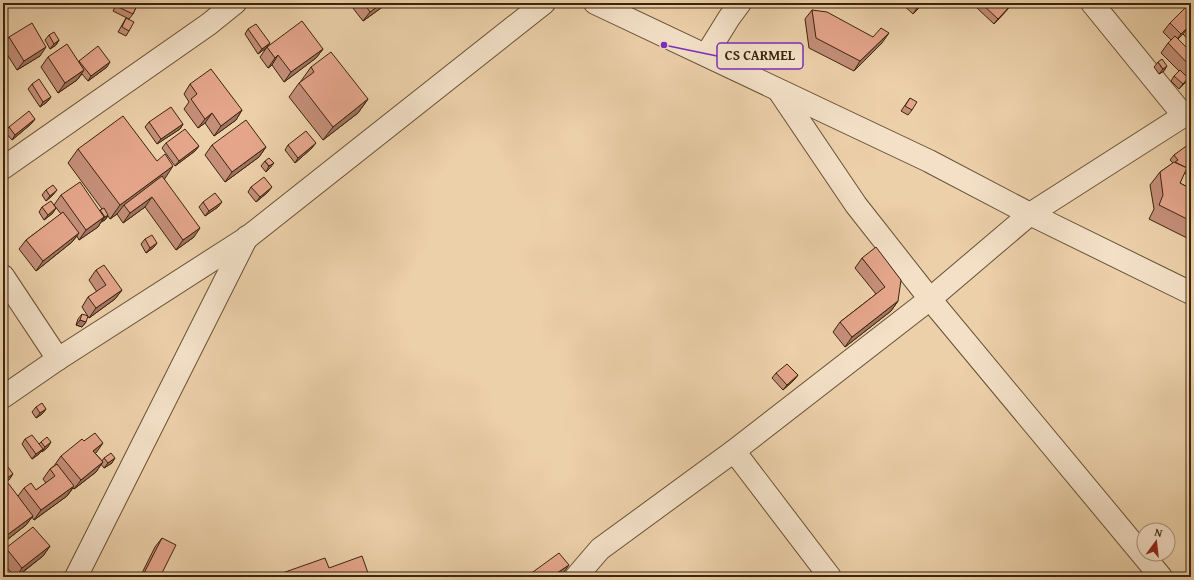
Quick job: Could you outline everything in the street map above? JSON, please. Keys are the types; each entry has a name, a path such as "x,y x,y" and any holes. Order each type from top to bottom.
{"street":[{"path":"3,168 209,24 235,3"},
{"path":"3,397 58,359 248,237 544,3"},
{"path":"706,55 740,3"},
{"path":"576,577 600,549 734,451 930,298 1030,214 1188,113 1092,3"},
{"path":"608,6 779,92 929,161 1030,214 1191,292"},
{"path":"779,92 856,205 930,298 1161,577"},
{"path":"76,577 248,237"},
{"path":"3,276 58,359"},
{"path":"734,451 830,577"}],"building":[{"path":"118,3 138,3 133,14 116,6"},
{"path":"364,3 382,3 370,12"},
{"path":"981,3 1009,3 1011,5 998,19"},
{"path":"1190,3 1191,26 1190,25 1181,34 1170,23"},
{"path":"812,10 827,12 873,37 881,28 889,33 860,61 816,38"},
{"path":"126,18 134,22 129,31 122,27"},
{"path":"302,21 323,49 291,72 278,55 275,58 267,47"},
{"path":"32,23 46,47 24,61 9,37"},
{"path":"256,24 270,43 262,49 248,29"},
{"path":"54,32 59,40 54,44 49,35"},
{"path":"1175,36 1191,52 1191,67 1168,43"},
{"path":"67,44 84,70 65,83 48,57"},
{"path":"98,46 110,62 91,76 79,61"},
{"path":"331,52 368,99 333,127 299,83 314,72 311,67"},
{"path":"1162,59 1167,66 1163,69 1158,62"},
{"path":"211,69 242,110 221,126 212,113 205,119 191,99 197,94 190,84"},
{"path":"1180,70 1188,78 1183,84 1174,76"},
{"path":"39,79 51,97 43,102 32,84"},
{"path":"910,98 917,102 912,110 905,106"},
{"path":"171,107 183,124 161,139 149,122"},
{"path":"29,111 35,119 15,135 9,127"},
{"path":"123,116 157,161 165,154 173,166 120,205 78,149"},
{"path":"246,120 266,147 232,172 212,145"},
{"path":"185,129 199,146 179,161 166,143"},
{"path":"306,131 316,143 298,158 288,145"},
{"path":"1189,144 1191,146 1191,170 1175,162 1178,160 1174,155"},
{"path":"269,158 274,163 269,166 265,161"},
{"path":"1174,162 1187,168 1180,183 1191,189 1191,221 1159,205 1163,195 1160,172"},
{"path":"162,176 200,228 183,240 152,197 130,213 124,205"},
{"path":"264,177 272,187 260,197 251,187"},
{"path":"80,182 104,217 86,230 61,195"},
{"path":"53,185 57,190 50,196 46,190"},
{"path":"215,193 222,202 209,211 203,202"},
{"path":"51,201 56,208 48,215 42,207"},
{"path":"104,208 108,215 105,217 100,210"},
{"path":"63,212 79,233 43,261 26,240"},
{"path":"152,235 157,243 150,248 145,239"},
{"path":"876,247 901,280 898,301 852,337 840,322 885,287 862,258"},
{"path":"104,265 122,290 96,308 88,297 106,285 96,270"},
{"path":"82,314 88,316 86,322 80,320"},
{"path":"787,364 798,375 787,385 776,373"},
{"path":"42,403 46,409 40,413 36,407"},
{"path":"95,433 103,443 93,451 103,462 81,480 61,456 82,439 84,441"},
{"path":"32,435 43,449 36,454 25,439"},
{"path":"47,437 51,442 45,447 41,442"},
{"path":"111,453 115,458 108,463 104,458"},
{"path":"3,460 13,474 3,481"},
{"path":"57,464 74,486 41,510 24,488 31,483 36,490 55,476 50,469"},
{"path":"8,483 33,516 3,538 3,487"},
{"path":"33,527 50,546 22,568 6,548"},
{"path":"162,538 176,545 160,577 152,577 144,573"},
{"path":"559,553 569,565 551,577 526,577"},
{"path":"362,556 368,573 356,577 271,577 325,558 329,568"}],"place":[{"name":"CS CARMEL","path":"664,45"}]}
